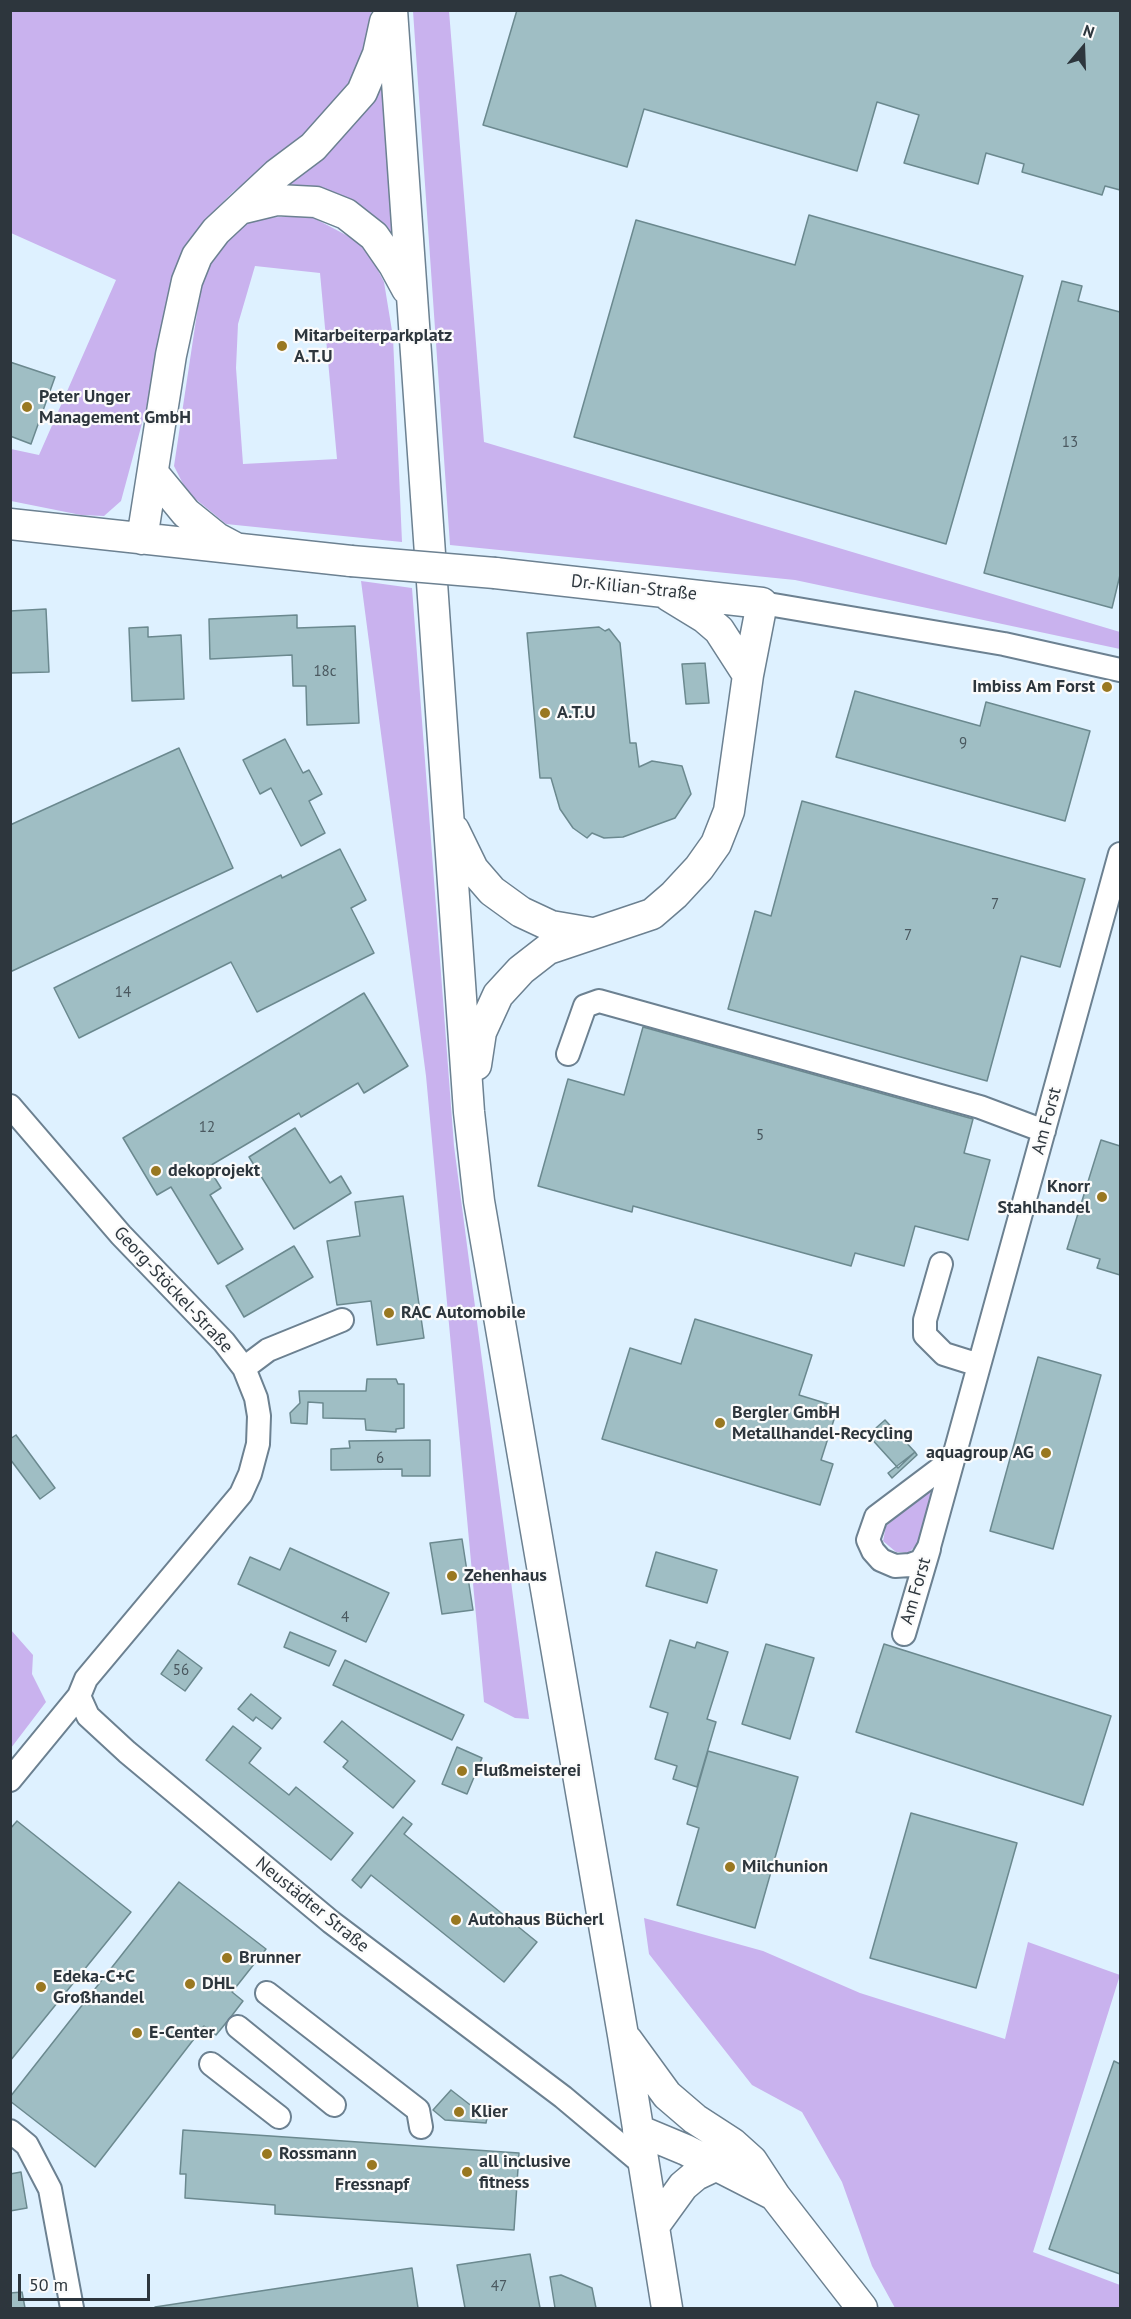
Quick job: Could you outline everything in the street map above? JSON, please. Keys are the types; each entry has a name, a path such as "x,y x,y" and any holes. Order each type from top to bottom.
{"main road":[{"path":"142,540 171,355 187,280 197,256 216,231 313,147 362,92 378,54 390,10"},
{"path":"390,10 469,1112 479,1201 623,2035 667,2308"},
{"path":"240,209 278,200 316,202 346,214 374,236 394,265 410,296"},
{"path":"153,473 186,513 217,538 239,549"},
{"name":"Dr.-Kilian-Straße","path":"10,524 142,540 656,589 762,603"},
{"path":"656,589 688,606 719,630 748,675"},
{"path":"469,1112 481,1032 498,995 521,970 548,949 652,914 687,881 716,844 729,811 748,675 762,603"},
{"path":"448,817 474,870 492,891 521,912 551,926 598,934"},
{"path":"623,2035 667,2094 695,2119 732,2143 752,2161 775,2196 862,2308"},
{"path":"639,2130 717,2165 775,2196"},
{"path":"654,2226 683,2186 696,2175 717,2165"}],"street":[{"name":"Dr.-Kilian-Straße","path":"762,603 1004,644 1120,670"},
{"name":"Am Forst","path":"904,1635 1120,854"},
{"path":"568,1054 585,1005 599,1001 980,1107 1044,1131"},
{"name":"Georg-Stöckel-Straße","path":"10,1106 121,1235 198,1314 244,1368 256,1398 259,1416 258,1444 250,1474 241,1494 90,1675 81,1687 79,1696 10,1779"},
{"path":"941,1264 925,1320 925,1335 944,1354 979,1365"},
{"path":"244,1368 268,1350 342,1320"},
{"name":"Am Forst","path":"929,1547 921,1560 910,1566 895,1566 881,1560 873,1551 868,1540 871,1527 884,1508 953,1458"},
{"name":"Neustädter Straße","path":"79,1696 88,1716 127,1752 331,1922 563,2097 644,2165"},
{"path":"267,1993 417,2110 421,2127"},
{"path":"238,2027 334,2105"},
{"path":"211,2064 279,2117"},
{"name":"Neustädter Straße","path":"563,2097 639,2130"},
{"path":"10,2132 27,2145 50,2189 72,2308"}],"shaded area":[{"path":"11,11 371,11 369,56 350,85 308,135 233,192 203,222 183,258 174,305 121,501 104,516 81,515 11,501 11,449 39,455 116,280 11,233"},
{"path":"413,11 449,11 484,442 1120,632 1120,649 795,580 450,545"},
{"path":"385,71 397,250 275,189"},
{"path":"310,216 365,245 384,282 393,337 402,542 226,524 187,492 174,466 202,280 221,241 254,218","holes":["255,266 320,273 337,459 243,464 236,368 238,324"]},
{"path":"361,581 412,588 454,1146 529,1719 515,1718 484,1702 426,1076"},
{"path":"925,1493 931,1493 934,1498 918,1544 908,1553 896,1552 883,1541 886,1526"},
{"path":"11,1630 33,1655 32,1674 46,1702 11,1748"},
{"path":"644,1918 763,1951 860,1993 1005,2039 1028,1942 1120,1975 1033,2252 1120,2285 1120,2308 895,2308 872,2266 842,2182 802,2112 752,2085 649,1954"}],"building":[{"path":"517,10 1120,10 1120,190 1105,186 1102,195 1022,172 1024,164 986,153 978,184 904,163 919,115 877,102 857,171 644,109 627,167 483,125"},
{"path":"809,215 1023,276 946,544 574,437 636,220 795,265"},
{"path":"1062,281 1082,286 1078,301 1120,312 1120,575 1112,608 984,573"},
{"name":"Peter Unger Management GmbH","path":"10,362 55,377 31,444 10,436"},
{"path":"46,609 49,672 10,673 10,611"},
{"path":"297,615 297,628 355,626 359,723 307,725 306,686 293,686 292,655 210,659 209,619"},
{"path":"148,627 148,637 181,635 184,699 132,701 129,628"},
{"path":"599,627 605,631 609,629 620,643 630,743 636,743 639,767 652,761 682,766 691,794 675,818 623,837 604,838 592,833 587,838 573,828 560,809 551,778 540,778 527,633"},
{"path":"705,663 709,703 686,704 682,664"},
{"path":"855,691 980,726 986,702 1090,731 1065,821 836,757"},
{"path":"285,739 303,773 309,770 322,794 309,801 325,833 301,846 271,788 260,794 243,760"},
{"path":"179,748 233,868 10,972 10,825"},
{"path":"802,801 1085,879 1060,967 1021,956 987,1081 728,1009 755,911 771,916"},
{"path":"340,849 366,900 351,908 374,953 257,1012 231,962 79,1038 54,988 281,875 282,878"},
{"path":"364,993 408,1066 364,1093 358,1083 301,1117 299,1113 208,1167 221,1188 210,1195 243,1249 218,1264 171,1187 157,1195 123,1138"},
{"path":"643,1027 973,1119 964,1153 990,1160 968,1240 915,1226 904,1266 855,1253 851,1266 633,1206 632,1212 538,1186 568,1079 624,1095"},
{"path":"295,1128 330,1183 341,1176 351,1193 294,1229 249,1157"},
{"name":"Knorr Stahlhandel","path":"1101,1140 1120,1146 1120,1275 1097,1268 1100,1259 1067,1249"},
{"path":"403,1196 424,1338 377,1345 371,1301 337,1305 327,1241 360,1236 355,1202"},
{"path":"294,1246 313,1277 244,1317 226,1286"},
{"name":"Bergler GmbH Metallhandel-Recycling","path":"695,1319 812,1355 799,1395 838,1407 821,1460 833,1464 820,1505 602,1439 630,1348 681,1364"},
{"name":"aquagroup AG","path":"1038,1357 1101,1375 1053,1549 990,1531"},
{"path":"367,1379 396,1379 398,1384 404,1384 404,1428 396,1429 396,1432 366,1430 365,1419 323,1418 323,1403 308,1402 307,1424 291,1423 290,1413 300,1403 299,1391 366,1391"},
{"path":"885,1420 915,1452 898,1468 868,1435"},
{"path":"16,1435 55,1488 40,1499 10,1459 10,1439"},
{"path":"430,1440 430,1476 402,1476 402,1469 331,1470 331,1449 350,1448 349,1441"},
{"path":"915,1452 917,1455 892,1478 888,1473"},
{"name":"Zehenhaus","path":"462,1539 473,1610 442,1614 430,1543"},
{"path":"290,1548 389,1593 366,1642 238,1584 250,1557 280,1570"},
{"path":"656,1552 717,1570 707,1603 646,1586"},
{"path":"290,1632 336,1651 329,1666 284,1647"},
{"path":"670,1640 695,1648 697,1642 728,1652 707,1719 716,1722 697,1787 673,1779 677,1766 655,1759 668,1713 650,1707"},
{"path":"766,1644 814,1658 790,1739 742,1724"},
{"path":"884,1644 1111,1716 1083,1805 856,1732"},
{"path":"178,1650 202,1668 185,1691 161,1674"},
{"path":"345,1660 464,1715 452,1740 333,1685"},
{"path":"251,1694 281,1718 272,1729 256,1717 253,1721 238,1709"},
{"path":"342,1721 415,1781 393,1808 343,1767 348,1761 324,1742"},
{"path":"233,1726 261,1748 249,1763 289,1795 296,1787 353,1833 331,1860 206,1760"},
{"name":"Flußmeisterei","path":"457,1747 482,1758 467,1794 442,1784"},
{"name":"Milchunion","path":"708,1751 798,1777 755,1928 677,1905 699,1828 687,1824"},
{"path":"911,1813 1017,1843 976,1988 870,1958"},
{"path":"403,1817 412,1824 404,1834 537,1942 504,1982 371,1875 361,1888 352,1880"},
{"name":"Edeka-C+C Großhandel","path":"17,1821 131,1912 10,2061 10,1829"},
{"path":"179,1882 266,1949 232,1992 243,2001 230,2018 216,2035 204,2026 95,2167 10,2101 10,2097"},
{"path":"1114,2061 1120,2064 1120,2274 1049,2249"},
{"path":"451,2090 487,2118 486,2123 445,2120 433,2110"},
{"path":"183,2130 519,2153 514,2230 275,2214 275,2205 185,2198 186,2174 180,2174"},
{"path":"21,2172 27,2208 10,2211 10,2174"},
{"path":"530,2254 540,2308 465,2308 457,2265"},
{"path":"412,2268 418,2308 155,2307"},
{"path":"561,2275 592,2288 596,2308 555,2308 550,2277"},
{"path":"22,2292 25,2308 10,2308 10,2293"}],"place":[{"name":"Mitarbeiterparkplatz A.T.U","path":"282,346"},
{"name":"Peter Unger Management GmbH","path":"27,407"},
{"name":"Imbiss Am Forst","path":"1107,687"},
{"name":"A.T.U","path":"545,713"},
{"name":"dekoprojekt","path":"156,1171"},
{"name":"Knorr Stahlhandel","path":"1102,1197"},
{"name":"RAC Automobile","path":"389,1313"},
{"name":"Bergler GmbH Metallhandel-Recycling","path":"720,1423"},
{"name":"aquagroup AG","path":"1046,1453"},
{"name":"Zehenhaus","path":"452,1576"},
{"name":"Flußmeisterei","path":"462,1771"},
{"name":"Milchunion","path":"730,1867"},
{"name":"Autohaus Bücherl","path":"456,1920"},
{"name":"Brunner","path":"227,1958"},
{"name":"DHL","path":"190,1984"},
{"name":"Edeka-C+C Großhandel","path":"41,1987"},
{"name":"E-Center","path":"137,2033"},
{"name":"Klier","path":"459,2112"},
{"name":"Rossmann","path":"267,2154"},
{"name":"Fressnapf","path":"372,2165"},
{"name":"all inclusive fitness","path":"467,2172"}]}
